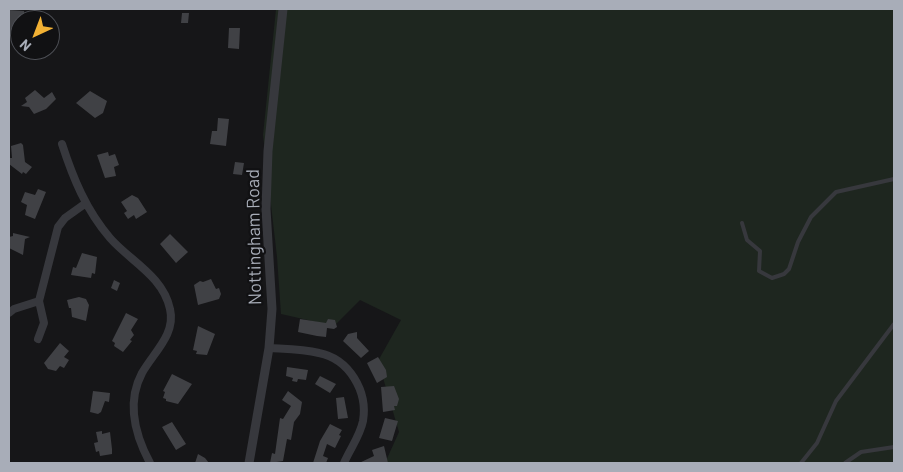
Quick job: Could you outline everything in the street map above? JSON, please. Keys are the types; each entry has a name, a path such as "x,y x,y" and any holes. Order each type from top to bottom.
{"street":[{"name":"Nottingham Road","path":"249,463 269,348 272,309 266,209 268,152 283,9"},
{"path":"62,144 86,204 110,238 162,286 170,310 171,320 166,338 142,373 136,389 134,402 136,432 150,463"},
{"path":"38,339 44,323 39,301 58,227 65,218 86,204"},
{"path":"9,313 14,309 39,301"},
{"path":"269,348 302,350 327,355 344,366 355,379 363,403 363,419 358,436 344,463"}],"lane":[{"path":"742,223 747,240 760,251 759,270 766,277 779,277 789,269 798,242 811,217 836,192 894,179"},
{"path":"801,463 817,443 836,400 894,324"},
{"path":"846,463 861,452 894,447"}],"shaded area":[{"path":"276,9 894,9 894,463 385,463 399,432 378,361 401,320 360,300 334,326 281,314 277,257 263,135"}],"building":[{"path":"9,10 10,35 9,35"},
{"path":"182,13 189,13 188,23 181,23"},
{"path":"229,28 240,28 239,49 228,48"},
{"path":"35,90 44,98 52,92 56,99 46,109 34,114 29,107 21,106 27,102 25,98"},
{"path":"90,91 107,101 103,113 95,118 76,103"},
{"path":"218,118 229,119 226,146 210,144 212,131 217,131"},
{"path":"21,143 23,145 25,162 32,167 26,174 23,172 22,174 9,164 9,158 12,158 11,146"},
{"path":"108,152 109,156 115,154 119,165 114,167 116,176 105,178 97,155"},
{"path":"235,162 244,163 242,175 233,174"},
{"path":"38,189 46,192 35,219 25,215 27,205 21,202 25,192 35,195"},
{"path":"132,195 138,198 147,212 136,219 134,215 128,219 124,213 127,211 121,202"},
{"path":"13,233 30,237 25,239 23,255 9,248 9,237 13,236"},
{"path":"170,234 188,252 176,263 160,244"},
{"path":"82,253 97,257 95,274 92,273 91,278 71,275 73,267 76,268"},
{"path":"211,279 216,289 219,288 221,294 219,299 198,305 194,285 200,281 203,282"},
{"path":"114,280 120,283 117,291 111,288"},
{"path":"79,297 86,299 89,305 86,321 72,317 71,308 69,308 67,300"},
{"path":"126,313 138,319 131,330 134,335 130,340 132,341 123,352 114,346 115,343 112,341"},
{"path":"300,319 326,323 328,319 335,320 337,327 334,329 327,328 326,337 298,332"},
{"path":"198,326 215,334 207,355 196,354 197,351 193,350"},
{"path":"357,332 357,338 369,351 361,358 343,341 348,334"},
{"path":"60,343 69,351 64,357 69,360 64,368 60,366 56,371 48,369 44,363"},
{"path":"378,357 386,370 387,377 377,383 367,363"},
{"path":"287,367 308,370 306,380 298,379 297,382 292,381 293,378 286,376"},
{"path":"172,374 192,384 178,404 166,401 163,398 165,392 163,391"},
{"path":"320,376 336,384 330,393 315,384"},
{"path":"394,386 399,399 397,406 394,406 395,410 383,412 381,387"},
{"path":"93,391 110,393 109,402 105,401 101,412 98,414 90,412"},
{"path":"288,391 302,402 300,414 294,422 291,440 287,439 283,461 270,463 272,453 275,454 280,418 283,419 291,406 282,400"},
{"path":"344,397 348,418 338,419 336,398"},
{"path":"385,418 398,421 392,441 379,438"},
{"path":"172,422 186,444 176,450 162,427"},
{"path":"330,424 342,430 339,435 341,436 335,448 327,444 323,456 328,458 326,463 313,463 320,441"},
{"path":"102,431 102,434 110,432 112,454 100,456 99,451 96,452 94,443 98,442 96,432"},
{"path":"384,446 388,463 359,463 374,456 372,450"},
{"path":"198,454 205,458 209,463 195,463"}]}
